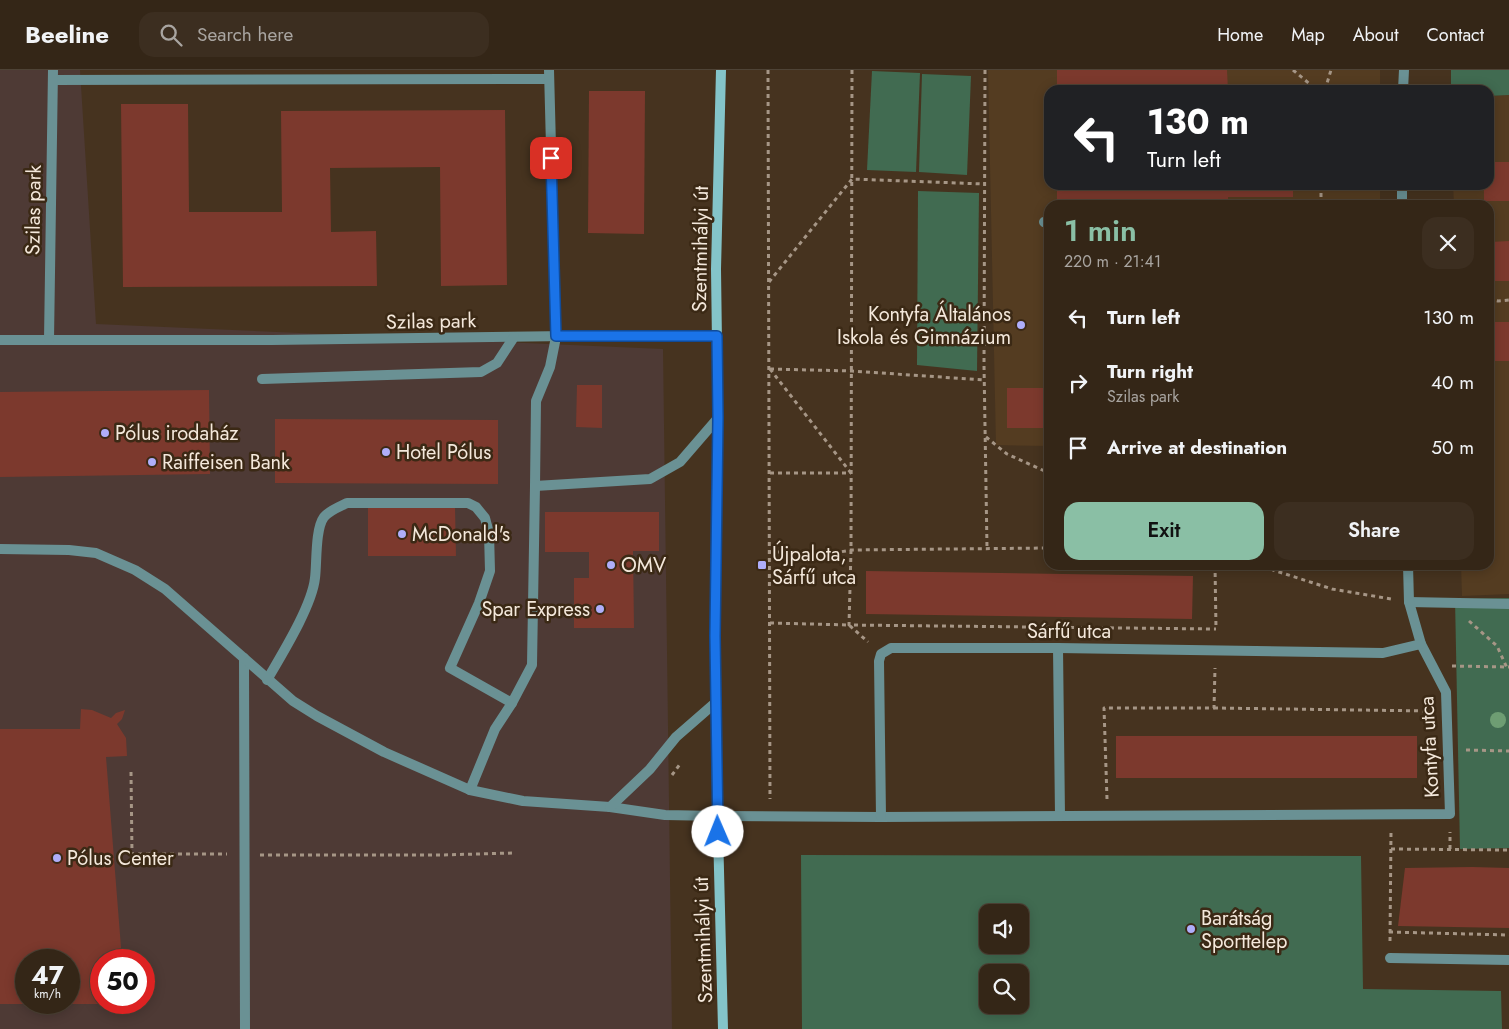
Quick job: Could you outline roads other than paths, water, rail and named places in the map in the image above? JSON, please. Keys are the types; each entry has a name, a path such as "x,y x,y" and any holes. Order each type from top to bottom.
{"main road":[{"name":"Szentmihályi út","path":"721,70 716,269 718,418 715,703 723,1029"}],"street":[{"path":"1404,70 1404,85"},
{"name":"Szilas park","path":"0,340 49,340 272,340 556,336 549,74 53,75 49,340"},
{"path":"470,790 495,729 512,703 532,665 536,401 550,367 556,336 717,336"},
{"path":"262,379 481,372 497,363 514,337"},
{"path":"534,486 650,479 680,462 718,418"},
{"path":"267,680 299,622 311,595 315,581 319,532 323,518 332,510 347,503 468,503 476,507 485,518 489,532 490,572 479,603 450,668 512,703"},
{"path":"0,549 69,550 96,553 135,570 165,589 293,701 384,752 470,790 523,801 610,808 665,815 1060,816 1058,648"},
{"name":"Kontyfa utca","path":"1060,816 1450,814 1446,692 1421,644 1408,602 1408,570"},
{"path":"1408,602 1509,604"},
{"name":"Sárfű utca","path":"881,817 878,661 881,654 891,648 1058,648 1383,653 1421,644"},
{"path":"244,658 245,1029"},
{"path":"610,808 650,769 676,737 715,703"},
{"path":"1390,958 1509,960"}],"place":[{"name":"Kontyfa Általános Iskola és Gimnázium","path":"1021,325"},
{"name":"Pólus irodaház","path":"105,433"},
{"name":"Hotel Pólus","path":"386,452"},
{"name":"Raiffeisen Bank","path":"152,462"},
{"name":"McDonald's","path":"402,534"},
{"name":"OMV","path":"611,565"},
{"name":"Újpalota, Sárfű utca","path":"762,565"},
{"name":"Spar Express","path":"600,609"},
{"name":"Pólus Center","path":"57,858"},
{"name":"Barátság Sporttelep","path":"1191,929"}]}
